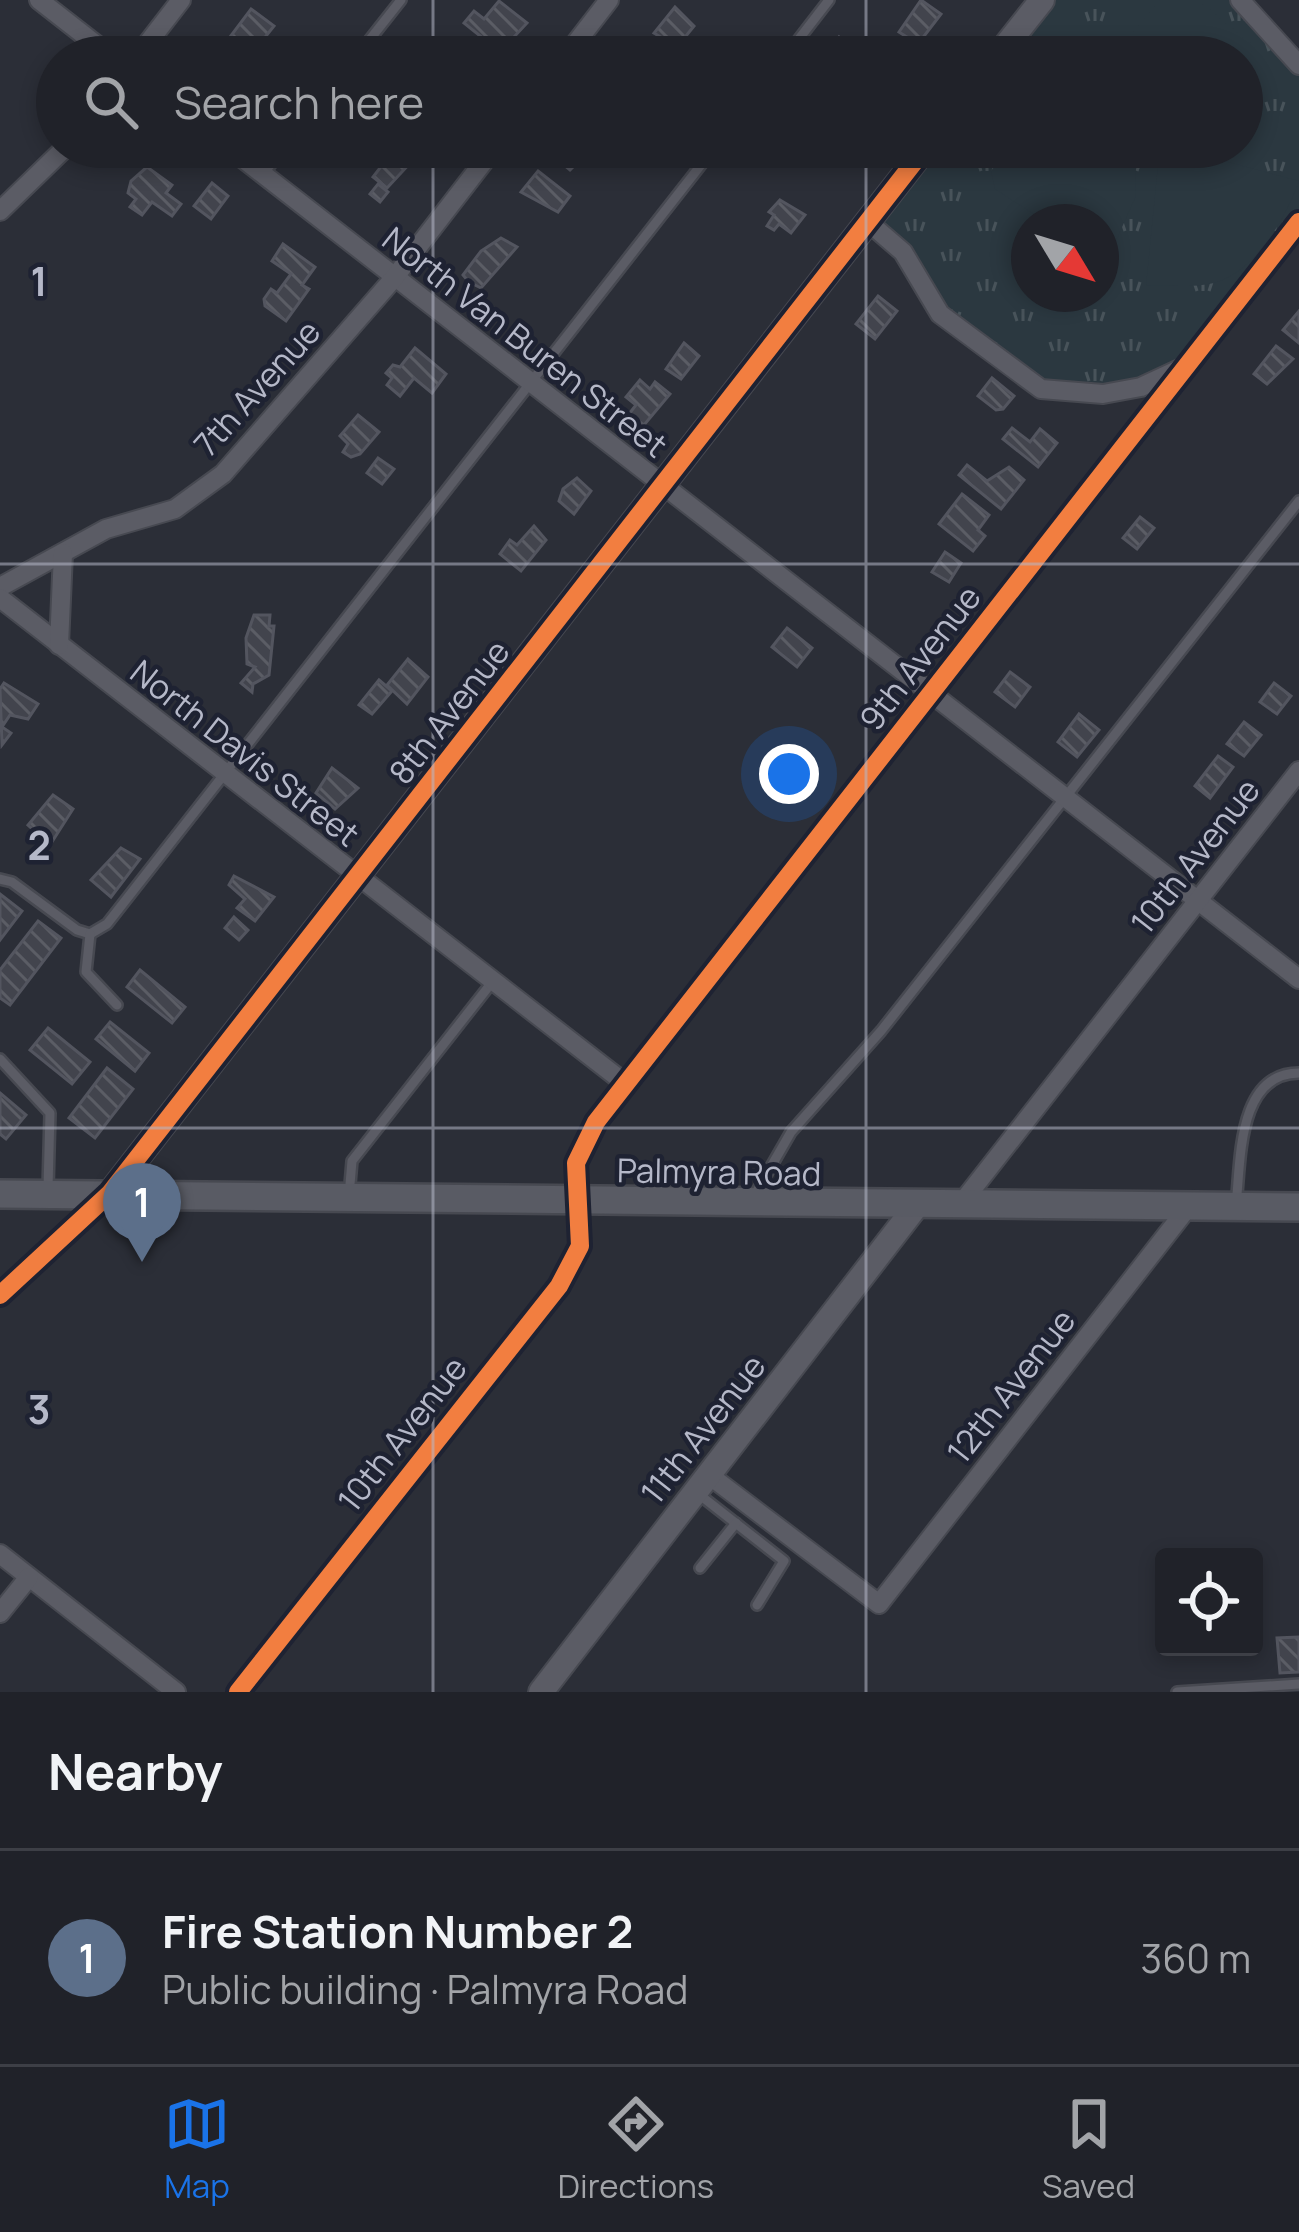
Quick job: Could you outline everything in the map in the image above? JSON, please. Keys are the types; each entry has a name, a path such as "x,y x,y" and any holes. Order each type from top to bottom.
{"main road":[{"name":"Palmyra Road","path":"0,1194 1299,1207"}],"street":[{"path":"38,0 85,36"},
{"path":"153,36 181,0"},
{"path":"582,36 610,0"},
{"path":"1014,36 1042,0"},
{"path":"1248,2 1299,65"},
{"path":"0,212 45,168"},
{"name":"North Van Buren Street","path":"255,168 1299,979"},
{"name":"7th Avenue","path":"0,587 106,529 164,514 200,493 274,419 394,278 479,168"},
{"name":"8th Avenue","path":"0,1295 110,1193 909,168"},
{"path":"867,221 903,252 940,314 1041,389 1103,394 1141,387 1188,365"},
{"name":"9th Avenue","path":"576,1201 582,1143 1299,222"},
{"path":"59,645 63,553"},
{"name":"North Davis Street","path":"0,598 626,1084"},
{"name":"10th Avenue","path":"960,1205 1299,771"},
{"name":"10th Avenue","path":"238,1692 559,1286 580,1246 576,1201"},
{"name":"11th Avenue","path":"541,1692 917,1205"},
{"name":"12th Avenue","path":"702,1483 880,1604 1190,1206"},
{"path":"0,1554 176,1692"},
{"path":"0,1613 29,1577"}],"lane":[{"path":"373,36 401,0"},
{"path":"801,36 829,0"},
{"path":"263,174 268,168"},
{"path":"90,934 107,924 698,168"},
{"path":"751,1202 791,1132 881,1031 1299,501"},
{"path":"0,879 90,934"},
{"path":"90,934 86,972 117,1005"},
{"path":"349,1196 352,1161 493,981"},
{"path":"0,1059 50,1113 48,1194"},
{"path":"1236,1207 1251,1106 1279,1076 1299,1073"},
{"path":"702,1483 736,1522 784,1562 757,1605"},
{"path":"700,1568 736,1522"},
{"path":"1177,1692 1299,1684"}],"green space":[{"path":"1044,0 1238,0 1299,68 1299,219 1187,364 1141,386 1060,392 942,313 870,221 911,168 1263,168 1263,36 1015,36"},
{"path":"1160,0 1198,0 1242,36 1130,36"},
{"path":"993,168 1136,168 1135,198 1119,234 1119,204 1018,204 995,189"},
{"path":"1158,168 1250,168 1299,181 1277,227 1243,268 1214,283 1146,286"}],"building":[{"path":"921,0 941,14 924,36 899,32"},
{"path":"499,1 527,23 515,36 480,36 464,23 474,11 484,19"},
{"path":"675,7 694,26 686,36 654,33"},
{"path":"251,9 274,26 266,36 231,36"},
{"path":"148,168 172,185 166,193 181,204 172,216 152,202 142,215 130,207 136,199 128,193 131,181"},
{"path":"380,168 406,168 387,188 373,177"},
{"path":"538,171 570,196 558,212 521,192"},
{"path":"212,183 228,196 211,219 194,206"},
{"path":"378,184 388,192 380,202 370,194"},
{"path":"780,200 805,215 791,233 779,224 774,230 767,226 774,215 769,212"},
{"path":"501,238 517,247 481,288 469,282 463,275 481,251"},
{"path":"283,244 315,267 302,285 309,289 286,321 265,306 264,299 271,289 277,293 291,274 272,261"},
{"path":"878,296 897,311 875,339 856,324"},
{"path":"1299,311 1299,343 1283,330"},
{"path":"684,343 699,356 681,379 666,369"},
{"path":"1276,346 1293,359 1267,384 1254,374"},
{"path":"415,348 446,374 432,393 414,378 400,396 387,385 392,378 386,373 393,365 400,367"},
{"path":"992,378 1014,396 1003,409 996,410 978,396"},
{"path":"640,380 650,389 655,382 670,394 644,425 629,414 636,405 626,397"},
{"path":"358,415 379,432 360,454 351,457 343,452 348,444 340,436"},
{"path":"1012,428 1030,442 1040,429 1057,443 1038,467 1003,439"},
{"path":"378,458 394,469 382,484 367,473"},
{"path":"967,465 987,481 1009,467 1024,480 1001,509 959,475"},
{"path":"577,478 591,491 574,514 559,501 563,489"},
{"path":"962,494 989,515 978,530 985,536 973,551 939,524"},
{"path":"1140,517 1154,528 1137,549 1123,538"},
{"path":"534,526 546,540 521,571 500,554 510,540 517,545"},
{"path":"945,552 961,563 949,582 932,572"},
{"path":"254,615 270,615 269,626 274,626 269,675 253,684 252,692 241,683 255,667 247,664 246,638"},
{"path":"787,628 812,648 797,667 772,647"},
{"path":"408,659 428,677 407,704 387,685"},
{"path":"1010,672 1030,687 1015,707 995,692"},
{"path":"379,680 392,691 372,714 359,705"},
{"path":"4,683 38,704 28,719 10,715 2,727 11,733 2,745 0,689"},
{"path":"1274,683 1291,696 1277,714 1260,702"},
{"path":"1079,714 1099,730 1077,757 1058,742"},
{"path":"1244,722 1261,735 1244,756 1227,744"},
{"path":"1218,756 1233,767 1210,798 1195,786"},
{"path":"332,768 358,788 335,809 316,793"},
{"path":"53,795 73,809 50,845 28,825"},
{"path":"121,848 140,859 111,897 91,880"},
{"path":"234,876 274,897 255,921 237,908 245,899 229,885"},
{"path":"0,894 22,911 0,940"},
{"path":"234,917 248,930 239,940 225,928"},
{"path":"38,921 61,938 10,1005 0,998 0,970"},
{"path":"140,970 185,1007 172,1023 127,987"},
{"path":"110,1022 149,1053 135,1071 96,1039"},
{"path":"48,1028 90,1062 72,1084 30,1050"},
{"path":"107,1068 133,1089 95,1138 69,1118"},
{"path":"0,1093 26,1115 6,1139 0,1134"},
{"path":"1299,1637 1299,1672 1280,1673 1277,1638"}],"cycle path":[{"path":"0,1295 110,1193 910,168"},
{"path":"238,1692 559,1286 580,1246 576,1163 596,1122 1299,222"}],"place":[{"name":"Fire Station Number 2","path":"142,1262"}]}
